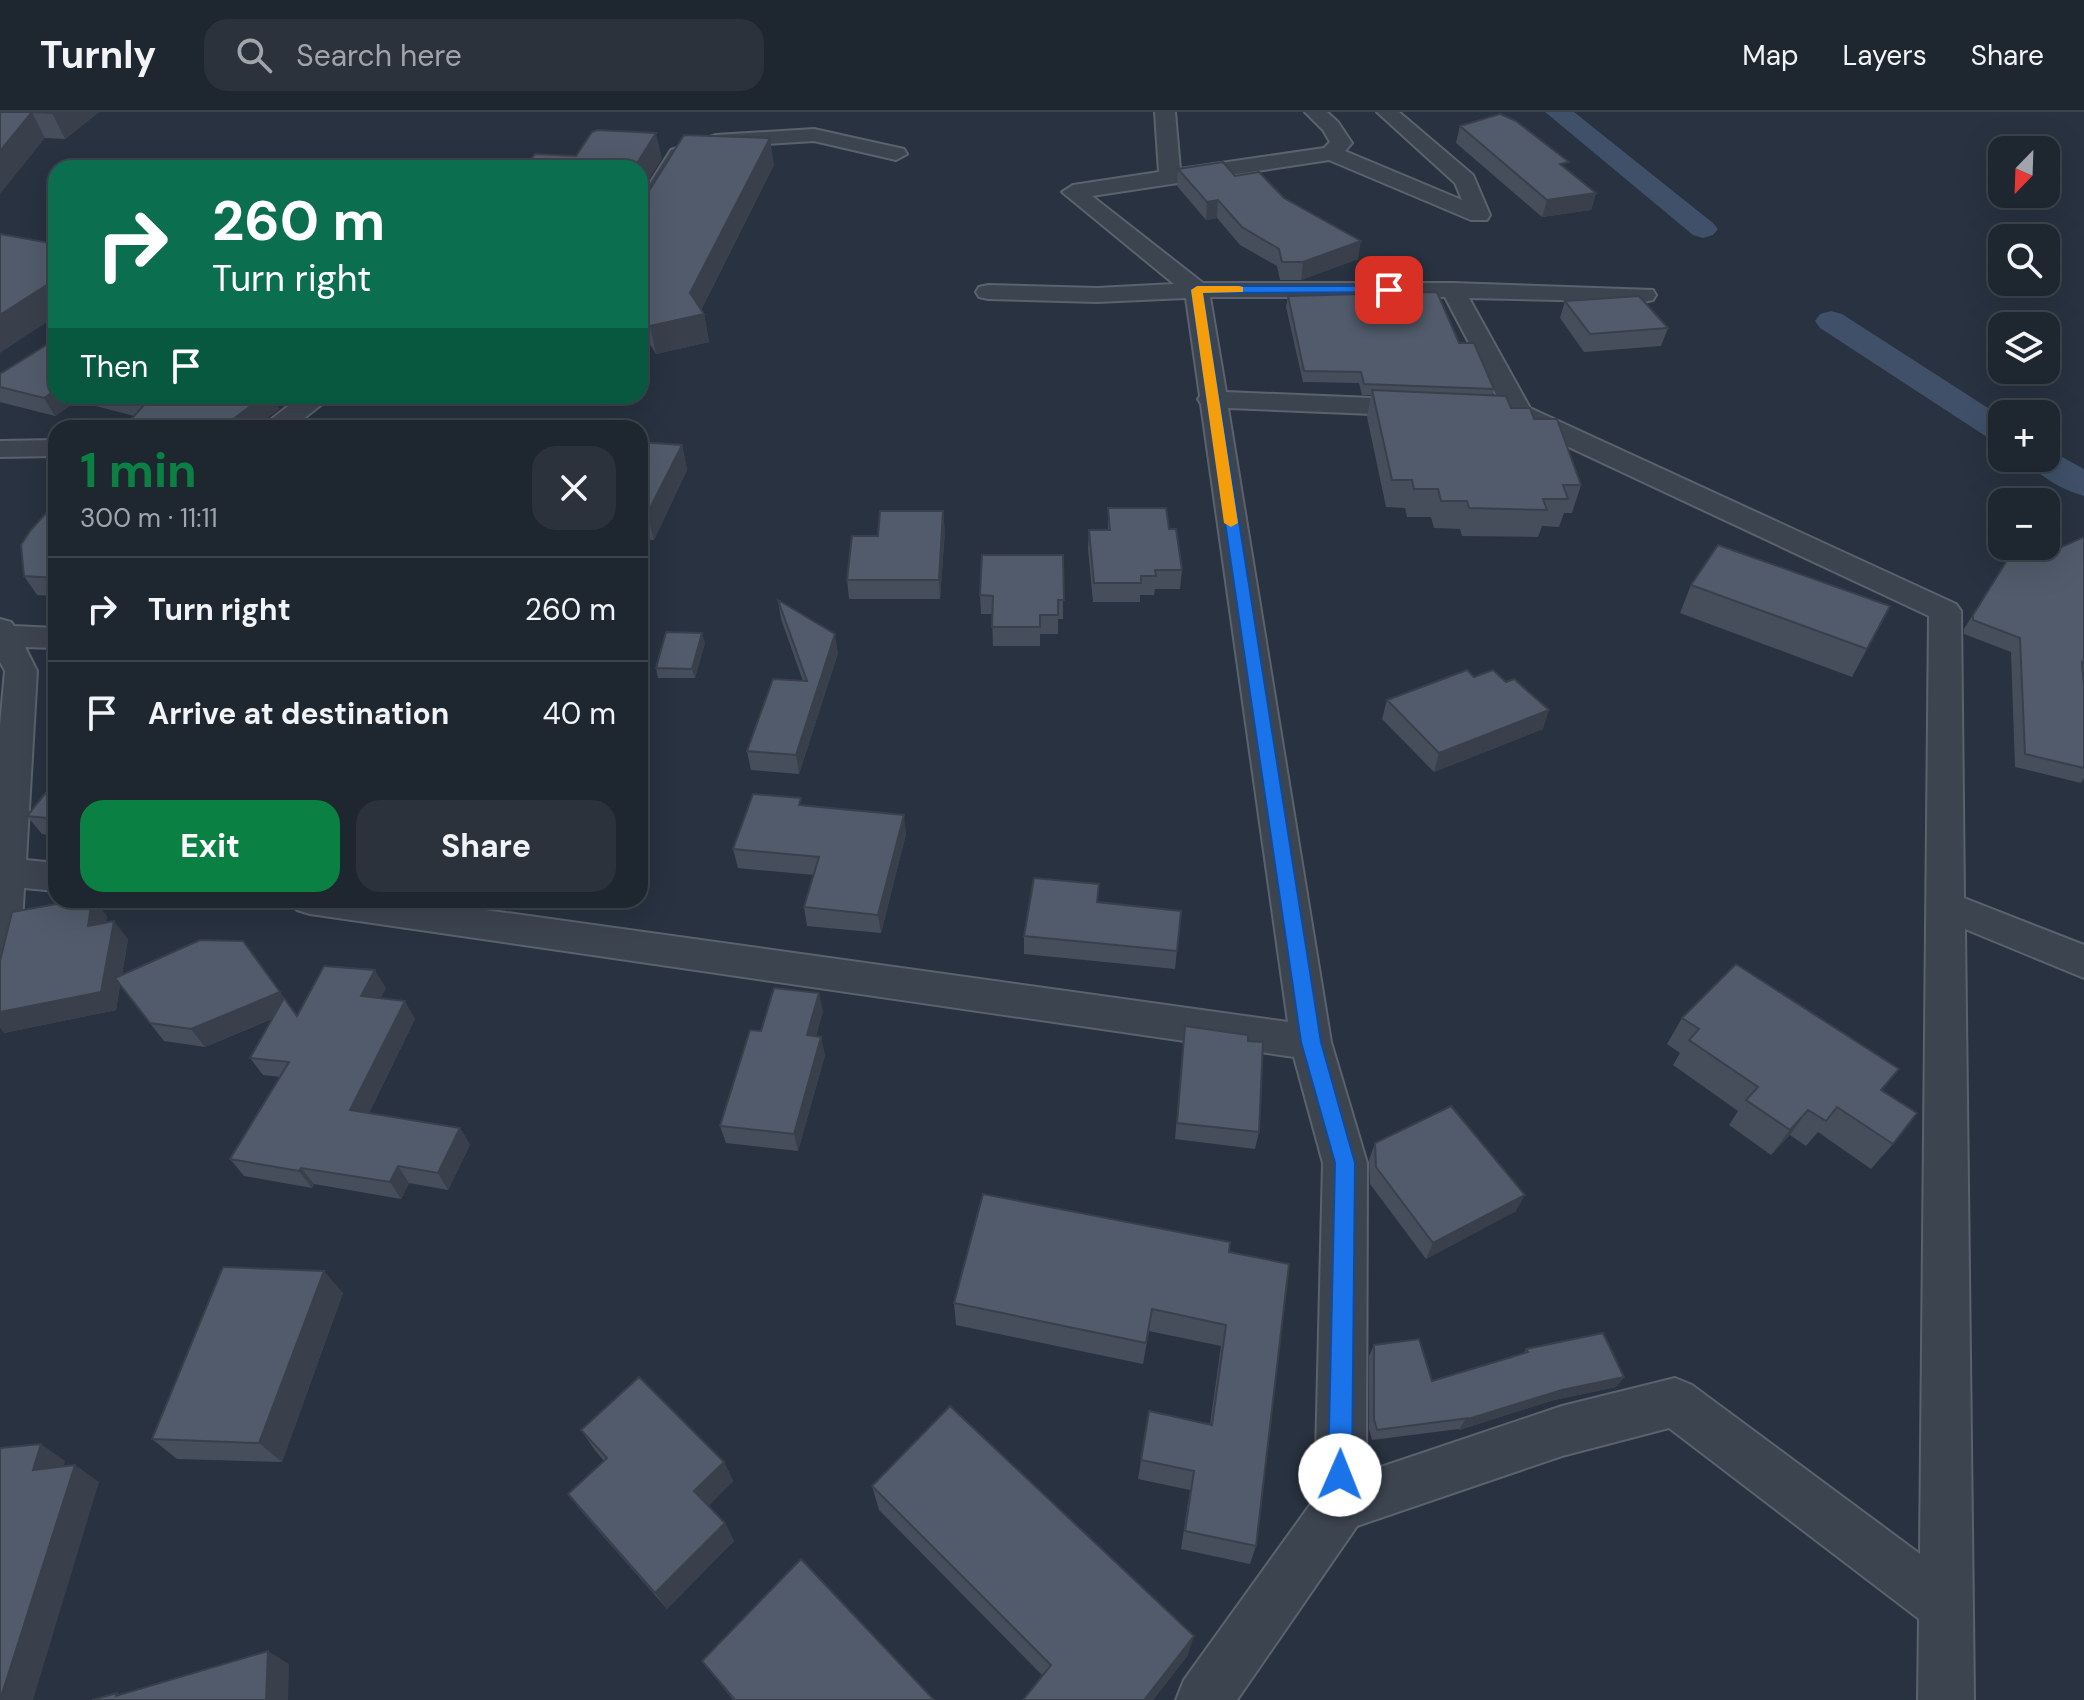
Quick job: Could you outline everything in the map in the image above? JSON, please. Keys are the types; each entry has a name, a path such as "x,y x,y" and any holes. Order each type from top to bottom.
{"street":[{"path":"1165,112 1170,177"},
{"path":"1315,112 1331,126 1341,143 1331,153"},
{"path":"1204,1700 1340,1506 1345,1163 1311,1042 1211,399 1197,290 1073,192 1331,153 1479,215 1465,180 1387,112"},
{"path":"648,204 679,155 716,141 814,135 844,139 896,154"},
{"path":"988,292 1097,295 1197,290 1453,290 1644,295"},
{"path":"1453,290 1503,412 1945,611 1946,1700"},
{"path":"1211,399 1442,409"},
{"path":"285,420 308,404"},
{"path":"0,449 48,448"},
{"path":"2,633 48,637"},
{"path":"0,960 21,671 2,633"},
{"path":"8,873 48,876"},
{"path":"1946,906 2084,962"},
{"path":"366,908 1311,1042"},
{"path":"1340,1506 1562,1431 1675,1402 1946,1606"}],"building":[{"path":"0,112 32,112 0,151"},
{"path":"1500,114 1516,121 1569,162 1560,164 1596,193 1547,200 1460,126"},
{"path":"592,132 656,133 639,160 518,160 531,159 535,154 576,156"},
{"path":"684,135 770,138 690,293 704,314 650,326 648,323 648,192"},
{"path":"1223,162 1235,176 1259,172 1284,198 1361,241 1303,262 1282,262 1279,249 1242,227 1218,200 1207,202 1178,169"},
{"path":"0,234 48,243 48,284 0,315"},
{"path":"1437,292 1459,343 1474,343 1494,389 1364,384 1361,372 1304,371 1288,296"},
{"path":"1639,296 1668,328 1590,334 1565,301"},
{"path":"48,344 48,395 44,398 0,387 0,374"},
{"path":"1372,390 1506,396 1511,408 1530,408 1534,419 1557,419 1581,485 1563,485 1568,499 1543,499 1547,510 1469,508 1467,501 1441,501 1438,489 1414,489 1412,480 1392,480"},
{"path":"145,404 253,404 232,420 130,420"},
{"path":"648,443 682,445 648,512"},
{"path":"1108,508 1166,508 1169,529 1176,529 1182,570 1155,570 1156,576 1141,576 1141,583 1094,583 1089,530 1110,530"},
{"path":"48,511 48,578 24,576 21,545"},
{"path":"880,511 943,511 939,580 847,580 852,536 878,536"},
{"path":"2084,537 2084,768 2025,754 2020,638 1973,620 1973,615 2007,560 2060,560 2060,548"},
{"path":"1718,545 1890,606 1867,649 1691,585"},
{"path":"982,555 1063,555 1064,600 1058,600 1058,615 1040,615 1040,627 992,627 993,596 980,595"},
{"path":"778,600 835,634 796,755 747,751 773,679 807,681"},
{"path":"666,632 702,633 692,669 656,668"},
{"path":"1467,670 1474,677 1493,670 1506,682 1514,679 1549,710 1439,753 1387,700"},
{"path":"48,790 48,818 27,816"},
{"path":"753,794 801,798 799,805 904,815 878,915 804,907 819,857 733,849"},
{"path":"1034,878 1099,884 1097,902 1181,911 1177,951 1024,936"},
{"path":"48,906 48,908 91,908 88,926 114,921 101,992 0,1012 0,961 12,912"},
{"path":"200,940 243,941 280,992 191,1029 150,1023 115,978"},
{"path":"1736,964 1899,1069 1881,1090 1917,1113 1893,1144 1837,1107 1826,1121 1808,1110 1790,1130 1746,1100 1758,1087 1689,1040 1699,1029 1682,1018"},
{"path":"324,966 375,970 361,996 405,1001 350,1110 460,1128 438,1173 398,1166 390,1182 230,1159 289,1062 250,1058 284,998 297,1016"},
{"path":"774,988 819,993 807,1035 821,1037 794,1134 720,1126 750,1030 761,1031"},
{"path":"1185,1026 1248,1035 1248,1041 1263,1042 1259,1132 1177,1123"},
{"path":"1451,1106 1525,1195 1433,1243 1376,1167 1375,1143"},
{"path":"983,1194 1230,1242 1229,1252 1289,1264 1256,1546 1185,1531 1194,1471 1141,1460 1149,1411 1212,1425 1226,1325 1152,1309 1146,1343 954,1303"},
{"path":"223,1267 324,1271 259,1443 152,1439"},
{"path":"1603,1333 1624,1377 1562,1390 1465,1420 1469,1418 1377,1430 1374,1419 1374,1345 1419,1339 1432,1381 1528,1352 1526,1349"},
{"path":"639,1377 724,1462 694,1491 725,1523 655,1593 568,1494 607,1458 581,1430"},
{"path":"950,1406 1194,1636 1144,1700 1023,1700 1051,1665 872,1486"},
{"path":"41,1444 33,1470 75,1465 0,1700 0,1448"},
{"path":"801,1559 934,1700 735,1700 702,1661"},
{"path":"268,1651 266,1700 92,1700 117,1693 116,1696"}],"waterway":[{"path":"1558,112 1703,229"},
{"path":"1831,321 1988,423"},
{"path":"2060,470 2084,485"}],"slow traffic":[{"path":"1231,523 1197,290 1239,290"}],"route":[{"path":"1340,1475 1345,1163 1311,1042 1211,399 1197,290 1389,290"}]}
